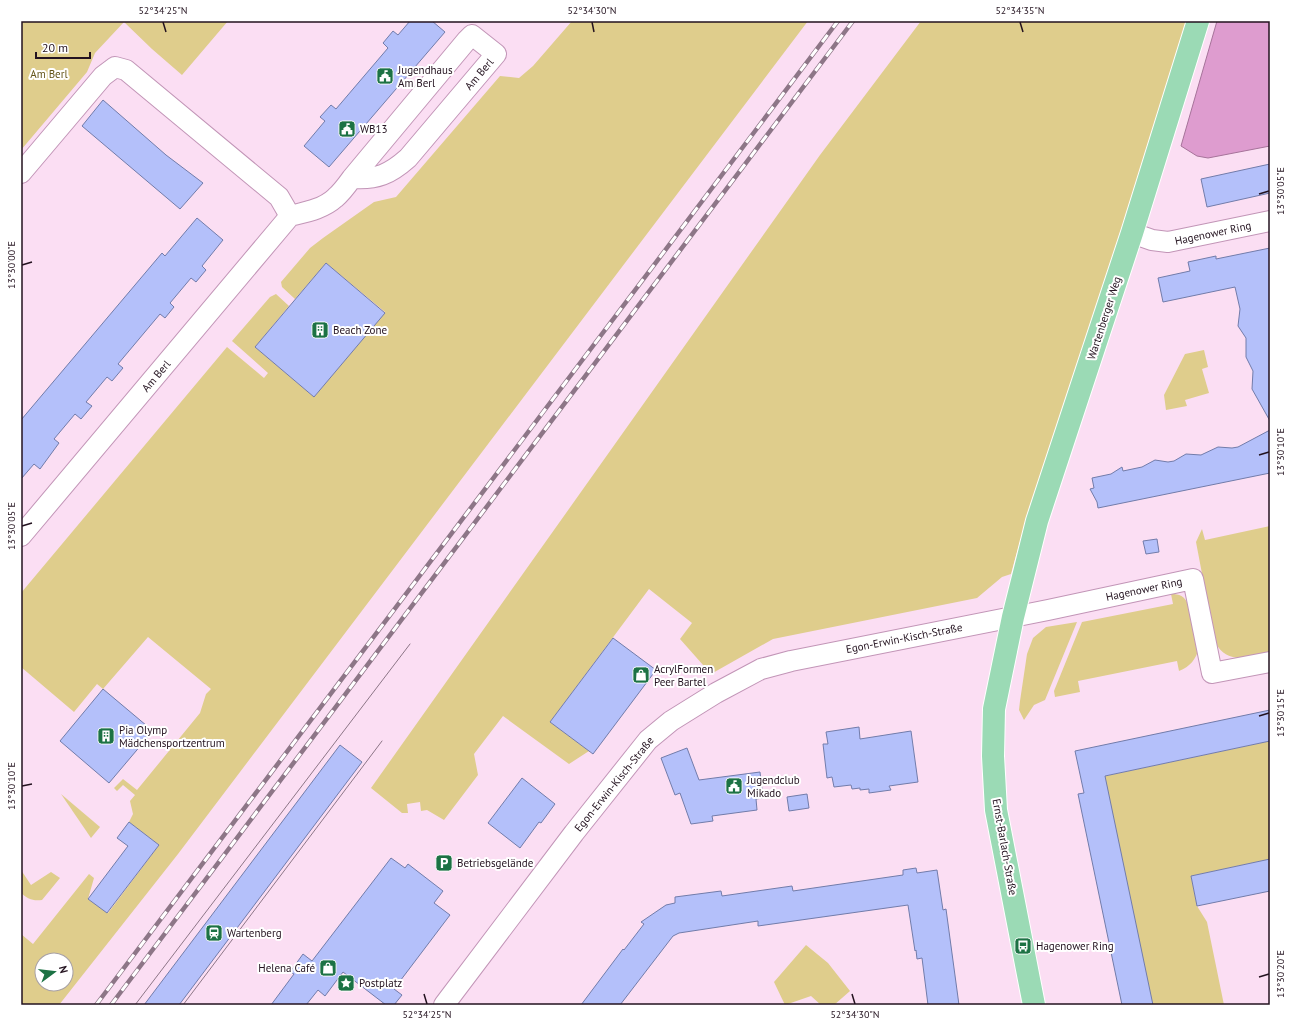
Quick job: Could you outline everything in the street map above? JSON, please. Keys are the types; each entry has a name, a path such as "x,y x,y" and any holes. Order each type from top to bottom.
{"main road":[{"name":"Wartenberger Weg","path":"1013,617 1037,521 1132,233 1198,21"},
{"name":"Ernst-Barlach-Straße","path":"1013,617 994,709 993,756 996,810 1034,1005"}],"street":[{"name":"Am Berl","path":"21,536 290,216 324,206 335,198 472,35 496,54 404,162 395,169 378,177 365,179 352,178"},
{"path":"21,174 103,76 115,67 126,70 278,197 290,216"},
{"name":"Hagenower Ring","path":"1132,233 1152,240 1168,242 1270,221"},
{"name":"Hagenower Ring","path":"1013,617 1193,579 1212,673 1270,662"},
{"name":"Egon-Erwin-Kisch-Straße","path":"444,1005 574,832 638,751 648,740 671,721 716,693 761,669 791,660 1013,617"}],"green space":[{"path":"21,21 228,21 182,75 124,22 95,53 87,72 21,150"},
{"path":"572,21 808,21 178,854 74,986 74,952 34,952 34,992 69,992 59,1005 21,1005 21,934 33,944 89,874 94,878 88,899 108,913 159,845 129,822 133,814 130,801 135,795 123,785 117,791 114,788 123,779 137,790 200,713 206,694 211,689 148,637 103,689 97,684 74,712 21,667 21,593 227,347 264,378 268,373 232,341 270,297 276,294 289,306 255,347 314,397 385,312 326,263 295,299 282,287 281,282 310,248 323,238 374,202 396,197 500,76 519,78 533,66"},
{"path":"921,21 1187,21 1110,270 1036,490 1011,574 1002,577 977,598 773,639 711,674 680,639 692,623 649,589 550,722 589,751 569,764 503,716 474,754 478,775 444,820 427,810 421,811 420,802 407,804 408,813 402,813 371,788 820,155"},
{"path":"1204,350 1208,367 1202,369 1209,393 1185,400 1187,406 1166,410 1164,395 1185,354"},
{"path":"1270,526 1270,652 1240,658 1233,657 1220,650 1215,642 1196,542 1202,529 1205,540"},
{"path":"1171,594 1181,596 1188,604 1199,648 1196,656 1189,665 1179,671 1177,661 1078,681 1080,692 1055,697 1054,691 1082,622 1173,604"},
{"path":"1077,622 1045,700 1034,705 1024,720 1019,710 1027,654 1033,638 1046,627"},
{"path":"1270,741 1270,859 1191,876 1197,906 1207,922 1224,1005 1153,1005 1096,778"},
{"path":"61,794 100,827 91,838"},
{"path":"21,870 31,885 51,872 60,878 42,900 33,900 21,893"},
{"path":"806,945 828,963 850,991 834,1005 821,1005 811,996 785,1005 774,982"}],"shaded area":[{"path":"1217,21 1270,21 1270,146 1208,158 1197,156 1181,146"}],"building":[{"name":"Jugendhaus Am Berl","path":"410,21 432,21 445,32 329,167 304,146 325,121 320,117 331,105 336,109 388,48 383,43 393,31 398,35"},
{"path":"103,100 166,155 203,183 180,209 82,126"},
{"path":"1270,164 1270,193 1207,207 1201,179"},
{"path":"197,218 223,240 202,266 206,270 196,282 191,278 170,303 174,307 165,318 160,314 118,364 123,368 112,381 107,377 86,402 92,406 81,419 75,414 54,439 59,443 40,469 34,464 21,479 21,420 162,253 165,256"},
{"path":"1270,248 1270,421 1252,389 1253,371 1246,357 1246,338 1238,326 1240,309 1235,287 1163,302 1158,278 1190,271 1188,262 1216,256 1216,259"},
{"name":"Beach Zone","path":"326,263 385,313 314,397 255,347"},
{"path":"1270,430 1270,473 1098,508 1097,502 1090,489 1094,488 1092,478 1111,474 1122,467 1123,471 1142,467 1155,460 1168,462 1174,461 1186,454 1201,455 1218,447 1238,447"},
{"path":"1157,539 1159,552 1146,554 1143,541"},
{"path":"613,638 656,670 593,754 550,722"},
{"name":"Pia Olymp Mädchensportzentrum","path":"103,689 153,731 109,783 60,741"},
{"path":"1270,710 1270,741 1105,776 1153,1005 1122,1005 1078,794 1084,793 1075,751"},
{"path":"859,727 860,739 911,731 918,782 889,786 891,790 869,793 869,789 852,789 851,785 834,787 832,777 827,778 823,744 828,744 826,732"},
{"path":"340,745 362,762 179,1005 144,1005"},
{"name":"Jugendclub Mikado","path":"687,748 699,780 760,772 763,798 756,799 757,810 712,816 713,821 691,824 680,793 675,795 661,758"},
{"path":"522,778 555,804 541,823 539,822 520,848 488,823"},
{"path":"807,794 809,808 789,811 787,797"},
{"path":"129,822 159,845 107,913 88,899 128,846 117,838"},
{"path":"391,858 405,868 408,864 443,891 434,903 450,915 394,989 402,995 394,1005 386,1005 343,972 325,996 318,990 306,1005 271,1005 294,974 290,972 303,954 312,961"},
{"path":"1270,859 1270,891 1197,906 1191,876"},
{"path":"916,868 917,873 937,870 943,910 946,909 959,1005 928,1005 922,958 917,959 908,905 758,926 758,921 679,933 673,936 620,1005 581,1005 623,949 624,950 644,924 641,922 666,905 675,903 675,897 721,891 722,896 792,886 793,891 903,875 903,870"}],"tram line":[{"path":"135,1005 410,644"},
{"path":"183,1005 382,741"}],"railway":[{"path":"96,1005 838,21"},
{"path":"111,1005 853,21"}],"place":[{"name":"Jugendhaus Am Berl","path":"385,76"},
{"name":"WB13","path":"347,129"},
{"name":"Beach Zone","path":"320,330"},
{"name":"AcrylFormen Peer Bartel","path":"641,675"},
{"name":"Pia Olymp Mädchensportzentrum","path":"106,736"},
{"name":"Jugendclub Mikado","path":"734,786"},
{"name":"Betriebsgelände","path":"444,863"},
{"name":"Wartenberg","path":"214,933"},
{"name":"Hagenower Ring","path":"1023,946"},
{"name":"Helena Café","path":"328,968"},
{"name":"Postplatz","path":"346,983"}]}
